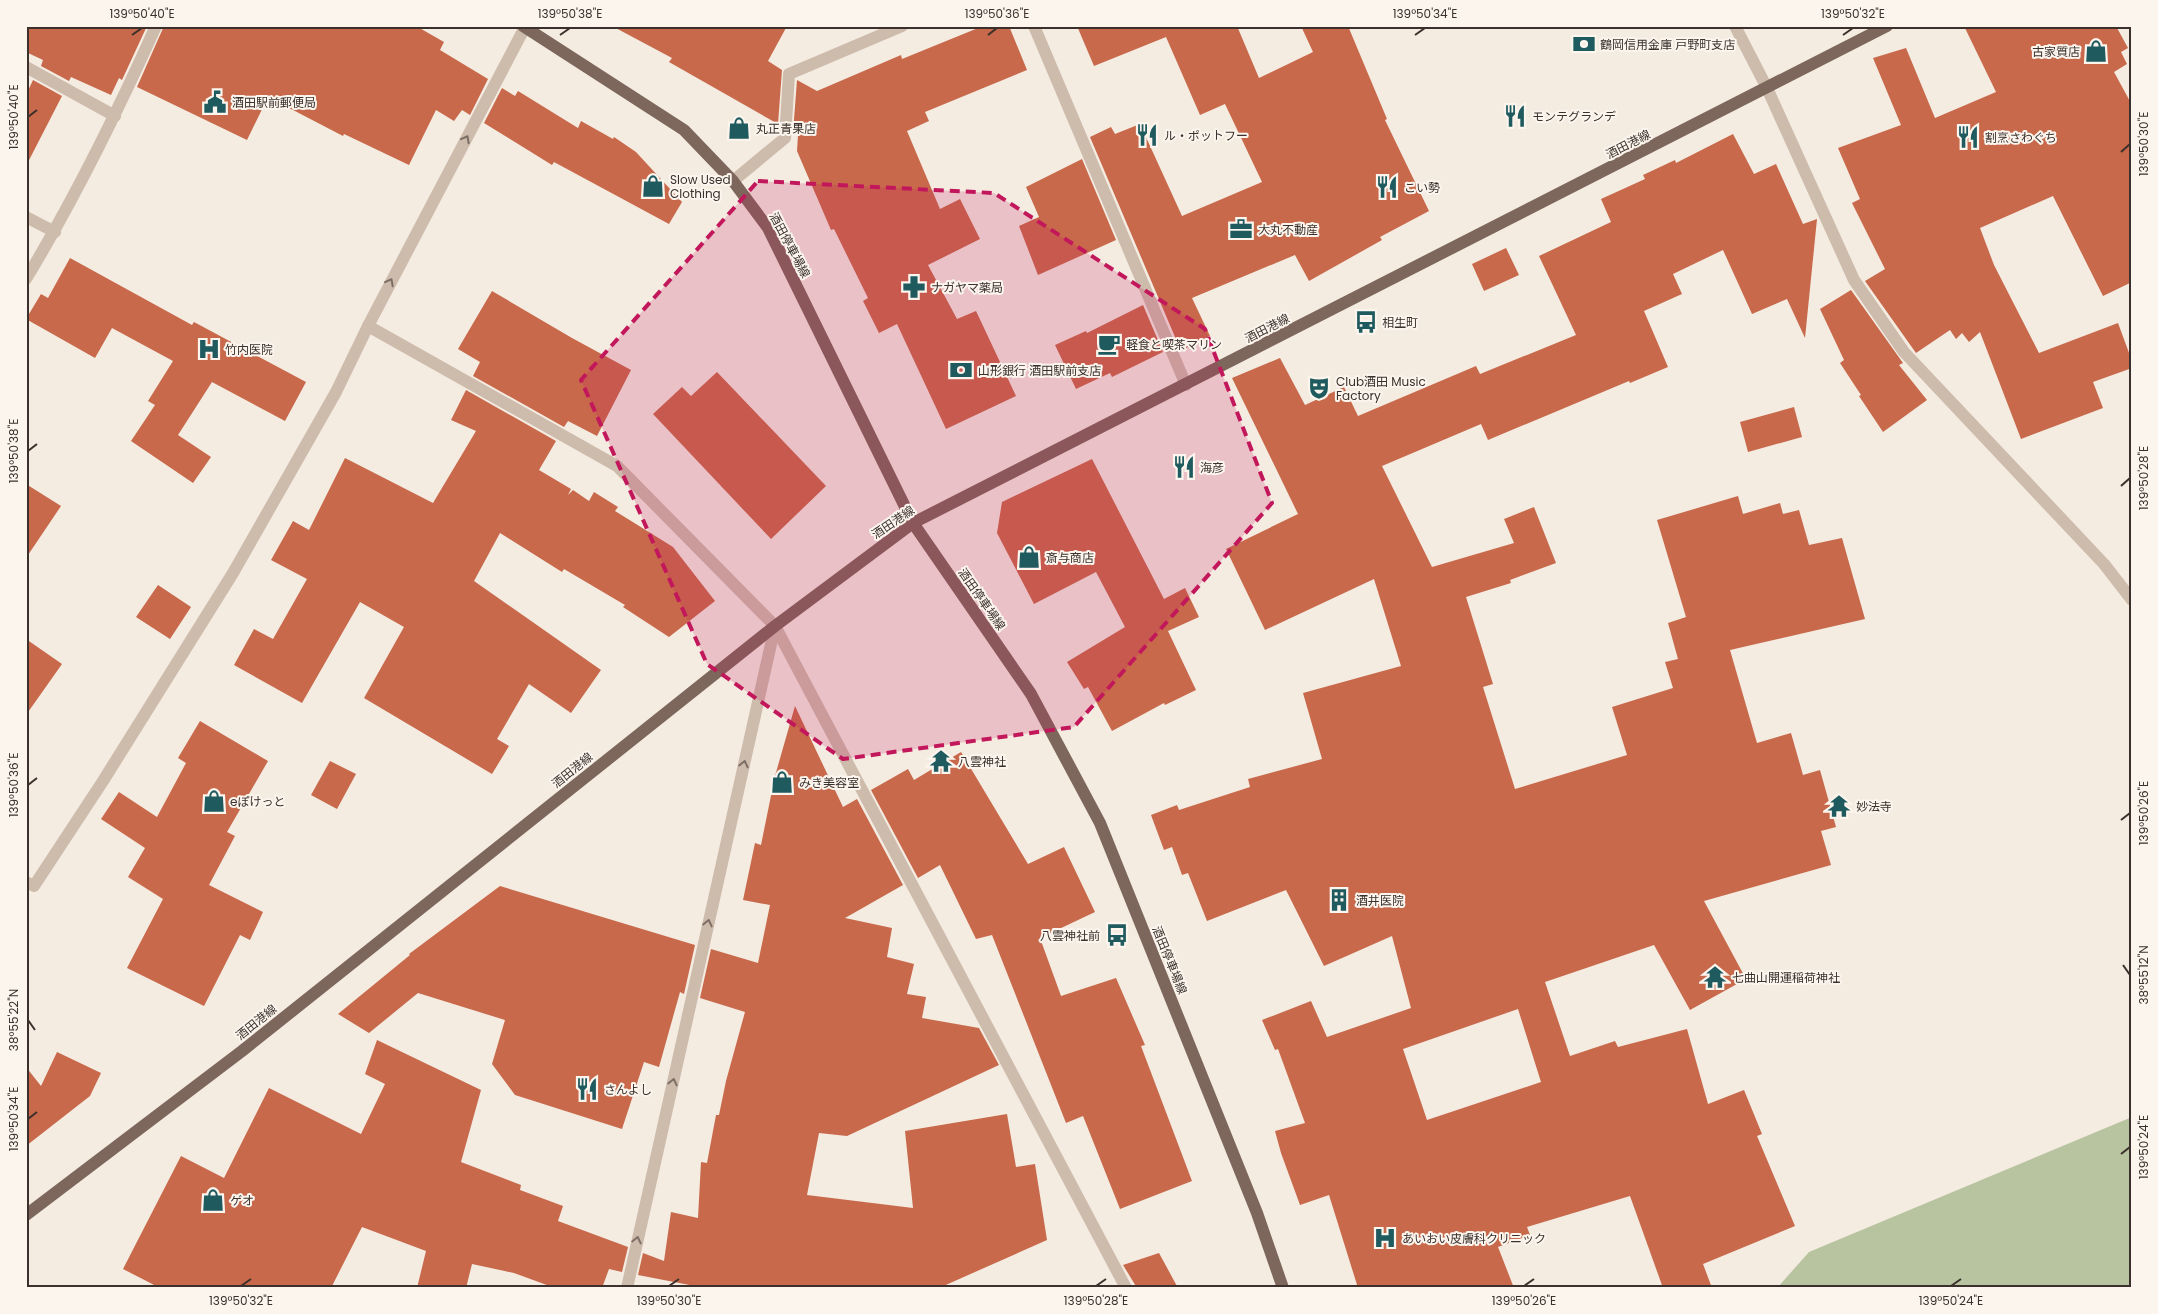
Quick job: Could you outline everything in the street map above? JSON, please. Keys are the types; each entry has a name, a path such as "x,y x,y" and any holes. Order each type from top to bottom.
{"main road":[{"name":"酒田港線","path":"26,1215 242,1051 775,626 913,523 1887,26"},
{"name":"酒田停車場線","path":"524,27 684,130 733,181 768,228 913,523 1031,694 1100,823 1257,1213 1283,1288"}],"street":[{"path":"26,279 55,232 115,116 156,26"},
{"path":"733,181 785,138 789,74 902,26"},
{"path":"1034,26 1186,385"},
{"path":"1735,26 1767,88 1854,280 1904,352 2104,564 2132,600"},
{"path":"26,882 34,886 103,781 233,573 336,392 368,326 524,27"},
{"path":"26,66 115,116"},
{"path":"26,217 55,232"},
{"path":"368,326 617,466 775,626 1126,1288"},
{"path":"627,1288 775,626"}],"highlighted area":[{"path":"758,181 994,193 1205,329 1272,503 1074,727 843,759 707,664 581,380"}],"green space":[{"path":"2132,1117 2132,1288 1777,1288 1809,1252"}],"building":[{"path":"26,26 147,26 122,80 119,78 111,95 71,77 69,81 41,66 43,60 26,52"},
{"path":"164,26 416,26 444,42 440,50 488,79 470,115 462,110 454,121 436,110 409,165 344,134 343,136 268,97 247,140 137,87"},
{"path":"612,26 787,26 768,61 782,70 778,124 669,62 672,58"},
{"path":"983,26 1009,26 1027,70 925,112 929,121 907,131 940,209 960,199 980,239 928,265 957,319 976,311 1016,396 946,429 897,324 879,333 863,301 868,298 834,229 831,230 797,151 798,135 793,133 797,80 817,91 901,55 902,59"},
{"path":"1077,26 1237,26 1259,78 1313,52 1301,26 1348,26 1387,119 1385,120 1429,211 1380,237 1382,240 1309,281 1295,255 1192,298 1210,336 1184,349 1181,342 1178,344 1090,137 1111,127 1115,134 1140,124 1182,216 1262,182 1225,104 1200,115 1166,37 1094,66"},
{"path":"1964,26 2116,26 2128,48 2121,52 2127,64 2114,72 2132,105 2132,282 2103,296 2053,196 1980,228 1994,265 2039,353 2118,323 2132,361 2132,368 2093,382 2103,408 2021,439 1980,332 1969,342 1962,333 1956,339 1950,330 1916,353 1865,281 1885,269 1852,203 1860,199 1838,148 1901,125 1873,58 1906,48 1935,118 1996,92"},
{"path":"33,80 62,96 26,166 26,95"},
{"path":"502,88 515,96 518,91 578,128 581,121 613,139 614,137 636,152 682,202 669,224 554,162 552,165 484,123"},
{"path":"1733,134 1754,174 1776,164 1803,224 1817,219 1805,338 1787,299 1752,314 1723,250 1673,274 1682,294 1644,311 1668,367 1630,383 1629,381 1488,440 1481,424 1382,466 1432,567 1514,543 1504,519 1534,507 1556,563 1510,580 1511,583 1466,597 1493,684 1483,687 1515,789 1627,755 1612,707 1673,688 1665,662 1678,659 1668,623 1686,617 1657,520 1738,496 1743,514 1780,503 1783,514 1799,510 1809,545 1842,538 1865,619 1730,650 1757,743 1791,733 1803,775 1820,770 1836,827 1821,831 1831,865 1704,901 1746,979 1690,1010 1654,945 1545,982 1570,1056 1615,1041 1618,1047 1687,1029 1708,1104 1744,1090 1762,1134 1757,1136 1795,1226 1703,1264 1712,1288 1663,1288 1630,1196 1527,1227 1530,1235 1498,1247 1514,1288 1358,1288 1329,1195 1300,1205 1281,1153 1275,1131 1305,1123 1278,1049 1275,1050 1262,1020 1311,1001 1327,1037 1411,1008 1392,936 1324,966 1286,890 1207,921 1188,873 1182,875 1172,847 1164,850 1151,815 1177,805 1179,810 1250,787 1248,779 1322,759 1303,693 1401,666 1374,579 1265,630 1226,549 1298,514 1232,378 1280,358 1305,405 1344,387 1358,416 1476,366 1480,374 1576,335 1539,256 1611,222 1601,199 1645,179 1643,175 1675,160 1676,163","holes":["1518,1009 1541,1082 1427,1120 1403,1049"]},
{"path":"1082,159 1116,240 1038,275 1019,226 1039,217 1026,187"},
{"path":"1506,248 1519,275 1484,291 1472,264"},
{"path":"70,258 192,325 194,322 306,382 285,421 212,382 178,435 211,457 193,483 131,441 155,405 148,401 173,361 112,328 95,358 26,319 41,294 48,298"},
{"path":"1851,290 1903,363 1899,365 1927,400 1883,432 1840,363 1844,360 1820,309"},
{"path":"492,291 631,370 597,436 568,421 564,427 473,376 480,362 458,349"},
{"path":"1143,305 1163,352 1112,377 1110,373 1076,389 1055,345 1086,331 1087,333"},
{"path":"717,372 826,486 771,539 653,414 682,387 691,396"},
{"path":"466,390 556,441 539,470 571,489 568,495 573,490 589,501 594,492 618,507 615,511 673,547 715,601 669,637 623,607 625,605 564,569 562,572 500,533 474,581 601,670 571,713 529,684 497,739 509,746 492,774 364,698 404,627 360,602 302,703 234,665 254,629 273,639 307,579 271,560 293,521 309,530 345,458 433,503 476,431 451,420"},
{"path":"1794,407 1802,437 1748,452 1740,422"},
{"path":"1092,459 1164,599 1185,588 1199,617 1168,631 1196,690 1165,705 1164,703 1112,731 1088,687 1084,689 1067,662 1125,627 1096,572 1034,604 997,533 1002,502"},
{"path":"26,484 61,506 26,558"},
{"path":"158,585 191,607 170,639 136,617"},
{"path":"26,639 62,664 26,715"},
{"path":"795,706 843,807 857,799 903,885 845,918 892,928 887,957 914,964 907,994 926,997 922,1018 979,1028 999,1065 847,1136 819,1133 807,1195 913,1208 905,1131 1007,1114 1016,1167 1035,1164 1047,1240 939,1288 705,1288 638,1275 643,1253 664,1261 671,1212 698,1218 701,1162 707,1163 716,1115 719,1115 726,1081 745,1012 700,998 711,949 758,963 770,905 743,900 755,843 761,845 775,776"},
{"path":"200,721 268,761 227,832 235,836 209,885 263,912 250,940 240,935 204,1006 127,968 163,899 128,877 145,848 101,819 119,792 157,817 186,763 178,758"},
{"path":"961,752 1028,864 1064,847 1095,912 1040,938 1061,996 1116,978 1145,1045 1141,1046 1192,1181 1120,1209 1083,1116 1066,1123 992,935 976,939 940,865 918,878 871,790 908,769 914,780"},
{"path":"330,761 356,774 337,809 311,795"},
{"path":"500,886 695,945 684,994 680,992 659,1067 644,1062 622,1129 515,1095 492,1064 505,1020 418,993 369,1033 338,1014 409,954"},
{"path":"377,1040 481,1090 461,1162 521,1185 520,1190 563,1206 558,1221 628,1247 622,1272 609,1269 602,1288 555,1288 514,1273 472,1264 466,1288 417,1288 426,1251 362,1227 331,1288 160,1288 123,1269 181,1156 224,1178 269,1088 361,1134 385,1084 365,1074"},
{"path":"57,1052 101,1073 90,1096 26,1146 26,1067 41,1086"},
{"path":"1159,1253 1178,1288 1137,1288 1123,1265"}],"place":[{"name":"鶴岡信用金庫 戸野町支店","path":"1584,44"},
{"name":"古家質店","path":"2096,51"},
{"name":"酒田駅前郵便局","path":"215,102"},
{"name":"モンテグランデ","path":"1515,116"},
{"name":"丸正青果店","path":"739,128"},
{"name":"ル・ポットフー","path":"1147,135"},
{"name":"割烹さわぐち","path":"1968,137"},
{"name":"Slow Used Clothing","path":"653,186"},
{"name":"こい勢","path":"1387,187"},
{"name":"大丸不動産","path":"1241,229"},
{"name":"ナガヤマ薬局","path":"914,287"},
{"name":"相生町","path":"1366,322"},
{"name":"軽食と喫茶マリン","path":"1109,344"},
{"name":"竹内医院","path":"209,349"},
{"name":"山形銀行 酒田駅前支店","path":"961,370"},
{"name":"Club酒田 Music Factory","path":"1319,388"},
{"name":"海彦","path":"1184,467"},
{"name":"斎与商店","path":"1029,557"},
{"name":"八雲神社","path":"941,761"},
{"name":"みき美容室","path":"782,782"},
{"name":"eぽけっと","path":"214,801"},
{"name":"妙法寺","path":"1839,806"},
{"name":"酒井医院","path":"1339,900"},
{"name":"八雲神社前","path":"1117,935"},
{"name":"七曲山開運稲荷神社","path":"1715,977"},
{"name":"さんよし","path":"587,1089"},
{"name":"ゲオ","path":"213,1200"},
{"name":"あいおい皮膚科クリニック","path":"1385,1238"}]}
